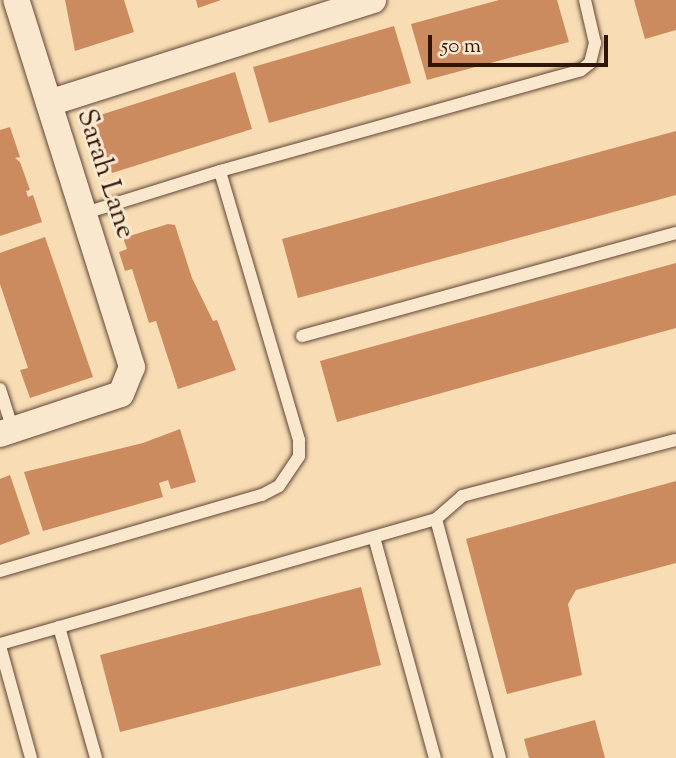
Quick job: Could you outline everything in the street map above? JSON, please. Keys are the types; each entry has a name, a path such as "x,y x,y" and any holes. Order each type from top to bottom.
{"street":[{"name":"Sarah Lane","path":"7,432 121,394 132,367 16,0"},
{"path":"48,103 307,10 373,0"}],"lane":[{"path":"85,213 220,172 581,71 590,63 595,43 584,0"},
{"path":"0,571 262,495 279,486 291,471 299,456 299,440 220,172"},
{"path":"302,336 676,233"},
{"path":"0,389 7,432"},
{"path":"32,758 0,645 436,519 462,496 676,440"},
{"path":"436,519 500,758"},
{"path":"374,537 435,758"},
{"path":"59,626 96,758"}],"building":[{"path":"65,0 124,0 134,32 75,51"},
{"path":"196,0 221,0 198,8"},
{"path":"499,0 557,0 569,42 427,80 411,24"},
{"path":"634,0 676,0 676,30 645,39"},
{"path":"394,26 411,83 269,123 253,67"},
{"path":"235,72 252,129 112,173 94,117"},
{"path":"10,127 20,157 15,158 20,162 30,190 26,191 28,197 33,195 42,222 0,236 0,130"},
{"path":"676,131 676,195 298,298 282,239"},
{"path":"168,224 175,225 192,278 213,321 217,320 236,370 178,389 156,321 149,323 132,269 125,271 119,252 127,249 123,238"},
{"path":"45,237 93,377 30,398 20,370 28,368 0,284 0,253"},
{"path":"676,263 676,328 337,422 320,361"},
{"path":"180,429 196,482 171,489 168,480 159,483 163,497 43,531 24,472 143,443"},
{"path":"10,475 30,534 0,545 0,479"},
{"path":"676,481 676,563 576,590 568,604 582,675 507,694 466,539"},
{"path":"361,587 381,665 120,732 100,655"},
{"path":"595,720 605,758 529,758 524,739"}]}
